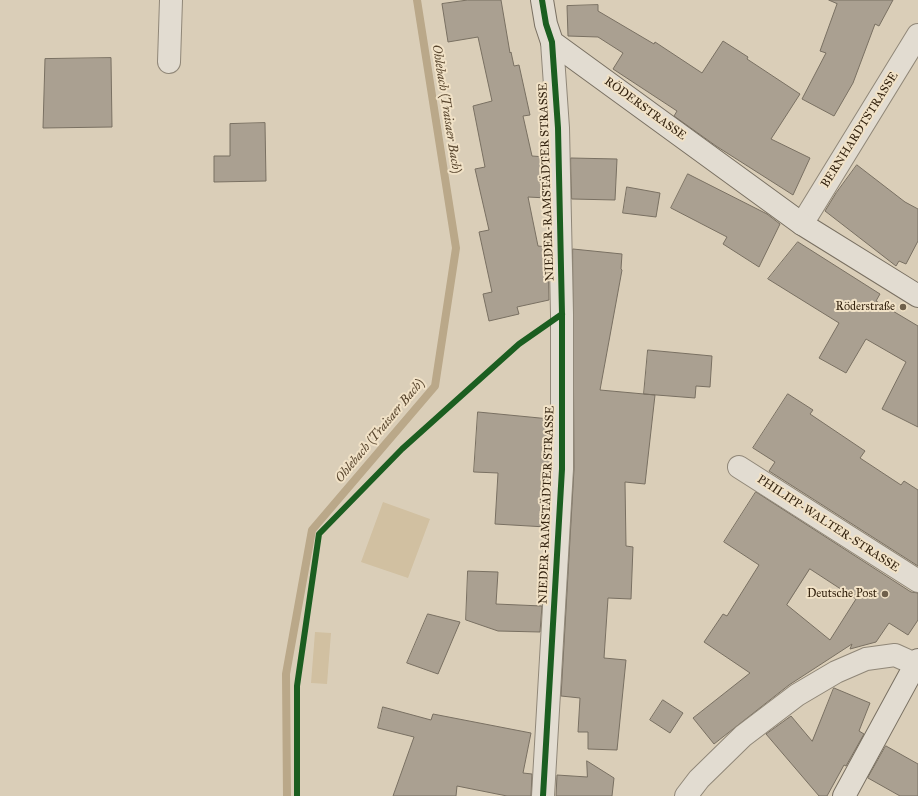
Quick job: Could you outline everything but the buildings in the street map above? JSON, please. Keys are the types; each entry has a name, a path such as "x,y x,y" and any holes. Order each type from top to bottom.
{"street":[{"path":"169,62 171,0"},
{"name":"NIEDER-RAMSTÄDTER STRASSE","path":"542,0 546,24 552,42 558,128 562,314 562,469 543,796"},
{"name":"BERNHARDTSTRASSE","path":"802,224 918,35"},
{"name":"RÖDERSTRASSE","path":"552,42 802,224 918,296"},
{"name":"PHILIPP-WALTER-STRASSE","path":"739,467 918,581"},
{"path":"686,796 699,779 743,736 797,695 836,672 866,659 895,655 917,662 844,796"}],"shaded area":[{"path":"383,502 430,519 408,578 361,562"},
{"path":"315,632 331,633 327,684 311,683"}],"waterway":[{"name":"Ohlebach (Traisaer Bach)","path":"287,796 286,674 312,530 435,386 456,248 417,0"}],"cycle path":[{"path":"542,0 546,24 552,42 558,128 562,314 562,469 543,796"},
{"path":"297,796 297,686 319,534 402,449 519,344 562,314"}],"place":[{"name":"Röderstraße","path":"903,307"},
{"name":"Deutsche Post","path":"885,594"}]}
